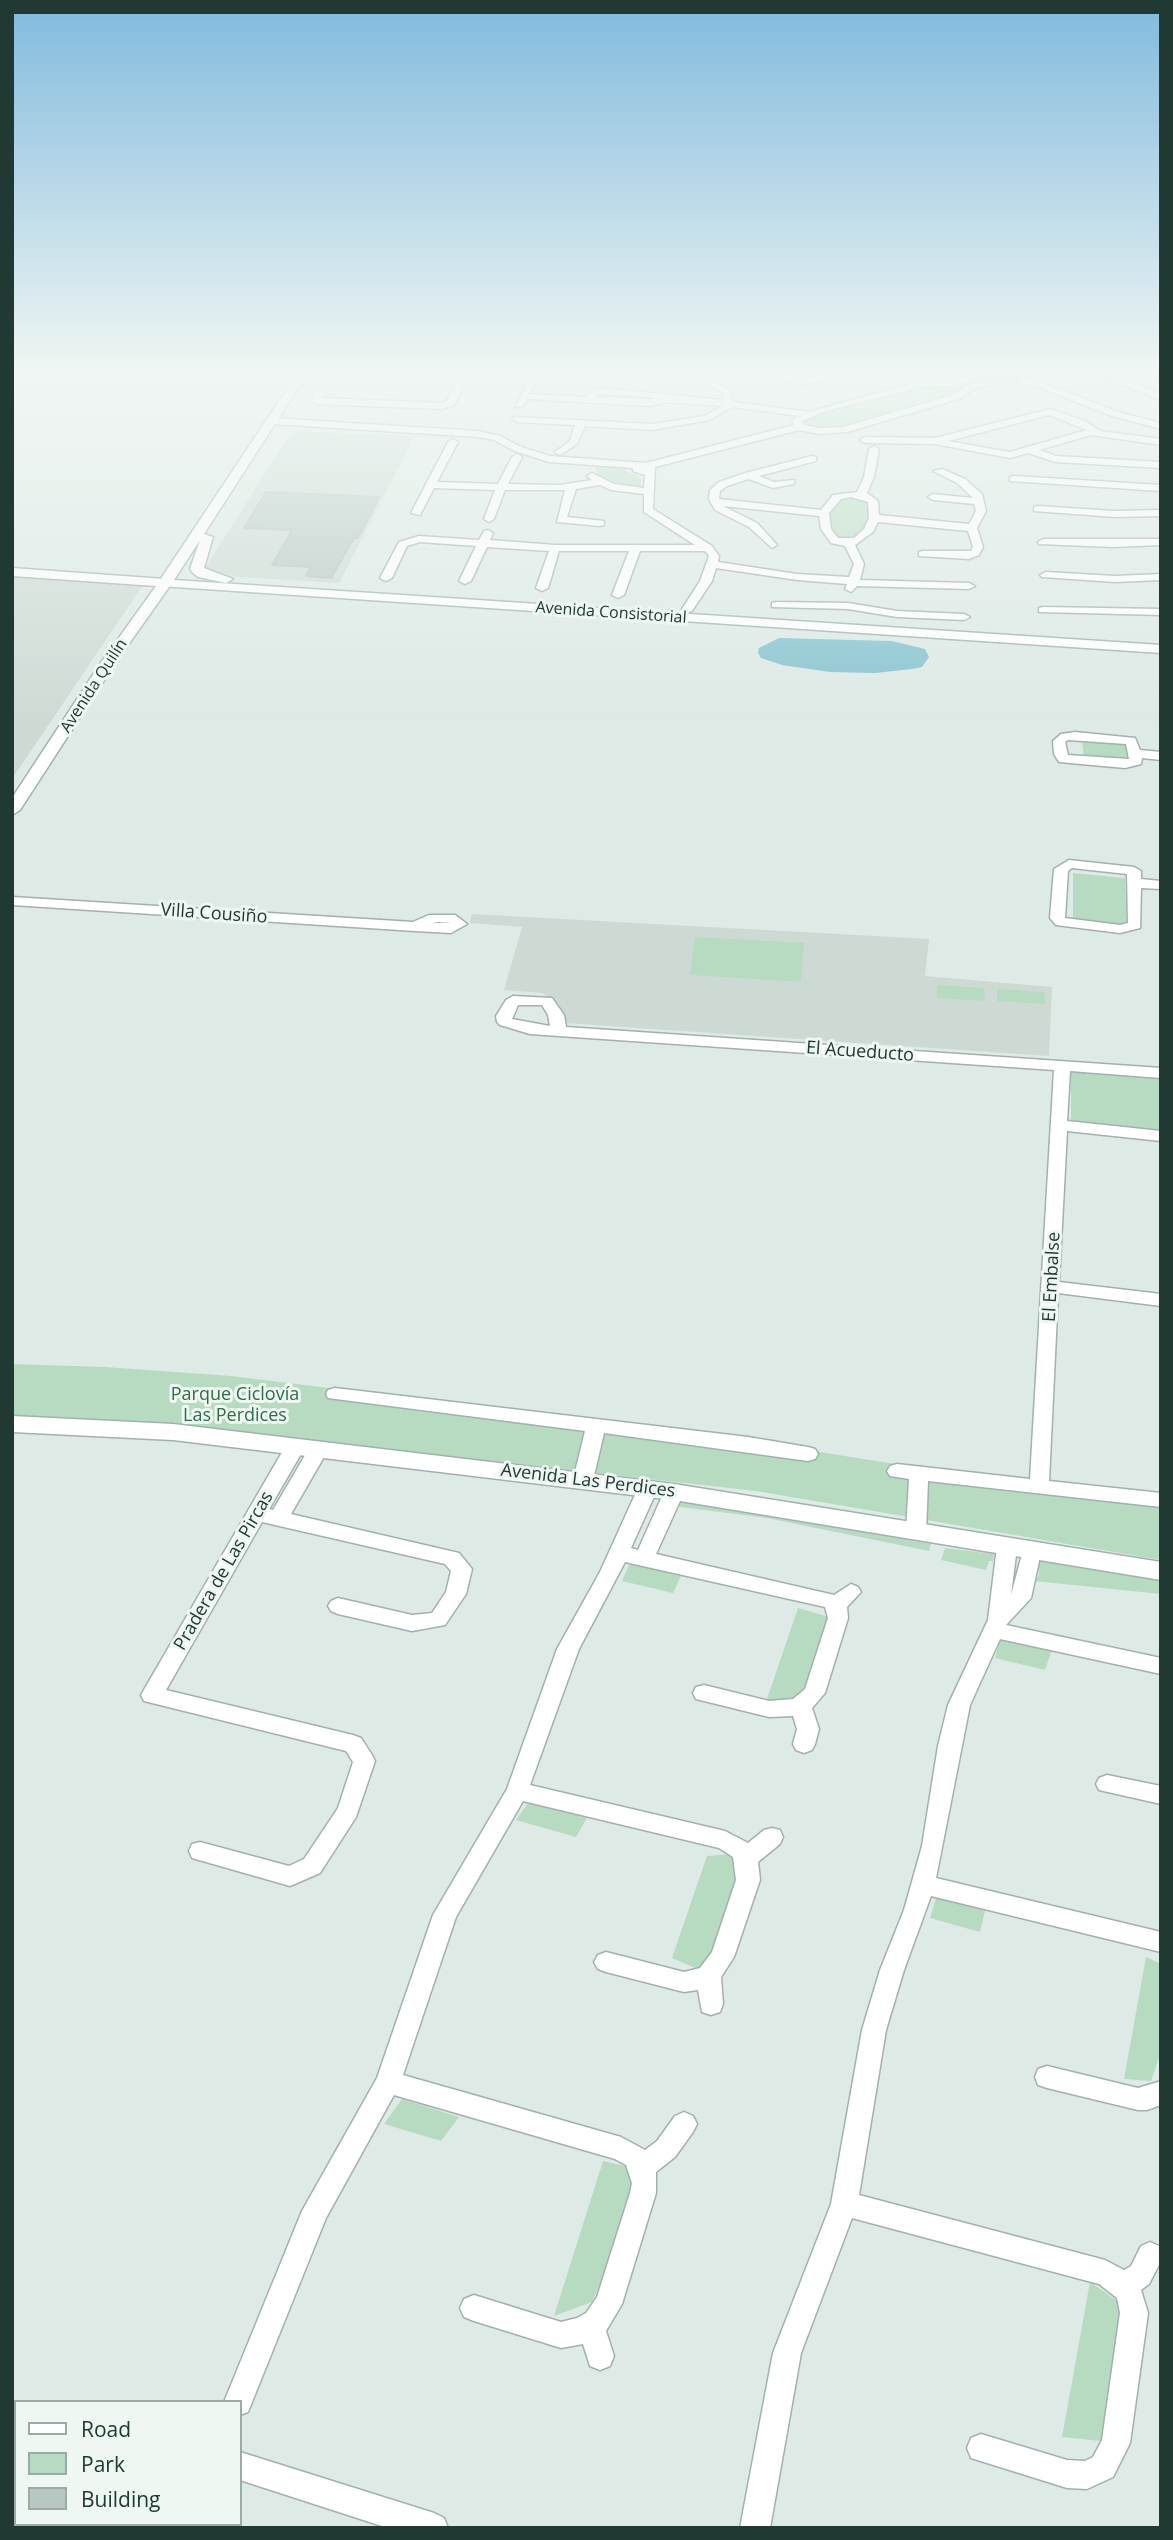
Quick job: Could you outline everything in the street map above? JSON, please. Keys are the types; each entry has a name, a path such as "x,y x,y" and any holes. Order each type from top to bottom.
{"main road":[{"name":"Avenida Quilín","path":"12,810 107,664 167,580 226,490"},
{"name":"Avenida Quilín","path":"177,565 207,537 240,490"},
{"path":"207,537 197,569 202,574 231,580"},
{"name":"Avenida Consistorial","path":"12,572 382,588"},
{"name":"Avenida Consistorial","path":"167,580 231,580 382,588 436,597 847,618 1161,649"},
{"name":"Avenida Consistorial","path":"436,597 696,609 1161,638"},
{"name":"Avenida Las Perdices","path":"12,1424 134,1429 583,1480 674,1492 916,1532 1006,1556 1031,1552 1161,1571"}],"street":[{"path":"416,513 427,490"},
{"path":"465,582 490,524 500,490"},
{"path":"570,490 561,520 600,523"},
{"path":"623,490 649,492 648,510 652,515 708,548 714,556 706,581 708,592 696,609"},
{"path":"716,490 713,495 715,502 722,510 753,525 772,545"},
{"path":"861,495 863,490"},
{"path":"972,490 980,502 980,515 972,528"},
{"path":"861,495 873,501 874,518 862,537 849,543 835,541 824,524 824,513 831,501 839,496 861,495"},
{"path":"933,497 980,502"},
{"path":"715,502 824,513"},
{"path":"1038,509 1115,514 1161,513"},
{"path":"874,518 972,528"},
{"path":"923,554 960,557 974,554 978,542 972,528"},
{"path":"382,588 403,544 431,538 555,548 708,548"},
{"path":"1043,542 1161,542"},
{"path":"847,618 849,593 859,564 849,543"},
{"path":"542,588 555,548"},
{"path":"618,595 635,550"},
{"path":"711,564 797,577 855,582 969,586"},
{"path":"1046,575 1115,579 1161,577"},
{"path":"776,605 847,618 897,614 964,617"},
{"path":"1043,610 1161,612"},
{"path":"1075,736 1125,738 1131,741 1136,754 1136,761 1132,763 1073,761 1060,754 1059,741 1075,736"},
{"path":"1136,754 1161,756"},
{"path":"1063,865 1130,869 1135,873 1135,883 1135,925 1129,928 1069,925 1057,918 1063,865"},
{"path":"1135,883 1161,885"},
{"name":"Villa Cousiño","path":"12,901 415,927"},
{"name":"El Acueducto","path":"559,1031 1161,1073"},
{"name":"El Embalse","path":"1039,1488 1062,1067"},
{"path":"1059,1125 1161,1136"},
{"path":"1052,1287 1161,1300"},
{"path":"335,1394 748,1444 808,1454"},
{"path":"583,1480 596,1425"},
{"name":"Pradera de Las Pircas","path":"200,1851 290,1876 312,1866 348,1811 364,1761 353,1744 152,1695 268,1517 306,1448"},
{"path":"897,1471 1161,1500"},
{"path":"916,1532 919,1474"},
{"path":"240,2400 310,2222 388,2082 445,1915 517,1791 568,1649 619,1553 648,1489"},
{"path":"643,1558 674,1492"},
{"path":"268,1517 452,1558 462,1569 456,1594 438,1620 412,1623 338,1606"},
{"path":"998,1617 1021,1598 1031,1552"},
{"path":"619,1553 821,1598 843,1599 814,1693 800,1706 785,1710 769,1709 704,1693"},
{"path":"755,2528 787,2353 844,2204 874,2030 933,1846 949,1746 959,1705 998,1617 996,1582 998,1570 1006,1556"},
{"path":"998,1617 1161,1666"},
{"path":"800,1706 808,1729 804,1744"},
{"path":"1107,1784 1161,1795"},
{"path":"517,1791 725,1840 741,1850 746,1858 748,1880 722,1957 709,1975 684,1982 606,1962"},
{"path":"746,1858 772,1837"},
{"path":"923,1884 1161,1942"},
{"path":"709,1975 711,2004"},
{"path":"1047,2077 1125,2097 1159,2097"},
{"path":"388,2082 621,2149 635,2157 642,2167 645,2183 643,2193 608,2304 591,2326 582,2332 561,2335 474,2308"},
{"path":"642,2167 666,2149 684,2124"},
{"path":"844,2204 1105,2273 1125,2286 1135,2313 1116,2443 1108,2460 1095,2472 1077,2475 981,2448"},
{"path":"1125,2286 1140,2275 1150,2255"},
{"path":"591,2326 600,2356"},
{"path":"242,2467 434,2528"}],"shaded area":[{"path":"255,490 387,490 339,583 238,577 205,568"},
{"path":"12,576 143,585 12,779"},
{"path":"472,914 929,939 925,976 1052,987 1049,1056 565,1023 565,1015 543,993 504,990 522,927 470,923"}],"green space":[{"path":"841,498 864,498 869,503 870,516 867,525 853,540 836,538 829,524 832,508"},
{"path":"1082,739 1131,742 1133,763 1084,760"},
{"path":"1073,873 1125,878 1127,930 1073,925"},
{"path":"695,937 804,943 801,982 690,975"},
{"path":"937,985 984,988 985,1001 937,998"},
{"path":"997,989 1044,992 1046,1004 997,1001"},
{"path":"1071,1072 1161,1078 1161,1131 1071,1122"},
{"name":"Parque Ciclovía Las Perdices","path":"12,1364 231,1376 712,1435 1161,1506 1161,1560 756,1491 209,1431 12,1419"},
{"path":"675,1501 730,1506 931,1544 929,1551 767,1518 673,1506"},
{"path":"945,1548 994,1554 993,1561 989,1561 986,1570 941,1560"},
{"path":"1039,1561 1161,1579 1161,1594 1034,1581 1039,1575"},
{"path":"630,1563 681,1576 673,1593 622,1581"},
{"path":"798,1608 829,1617 803,1694 791,1704 767,1699"},
{"path":"1001,1637 1052,1650 1045,1670 995,1658"},
{"path":"528,1803 587,1818 576,1837 516,1820"},
{"path":"734,1854 738,1873 711,1959 698,1969 672,1958 707,1856"},
{"path":"937,1895 986,1907 980,1932 930,1918"},
{"path":"1146,1957 1161,1964 1161,2052 1151,2081 1124,2079"},
{"path":"402,2099 459,2117 441,2141 384,2124"},
{"path":"603,2161 634,2168 629,2199 607,2267 592,2302 554,2316"},
{"path":"1090,2282 1123,2305 1101,2441 1062,2437"}],"water":[{"path":"779,638 892,641 925,649 929,657 922,667 912,669 875,673 830,672 782,665 761,658 759,648"}],"building":[{"path":"266,492 379,497 358,538 354,538 331,578 306,576 311,567 272,565 292,530 244,528"}]}
